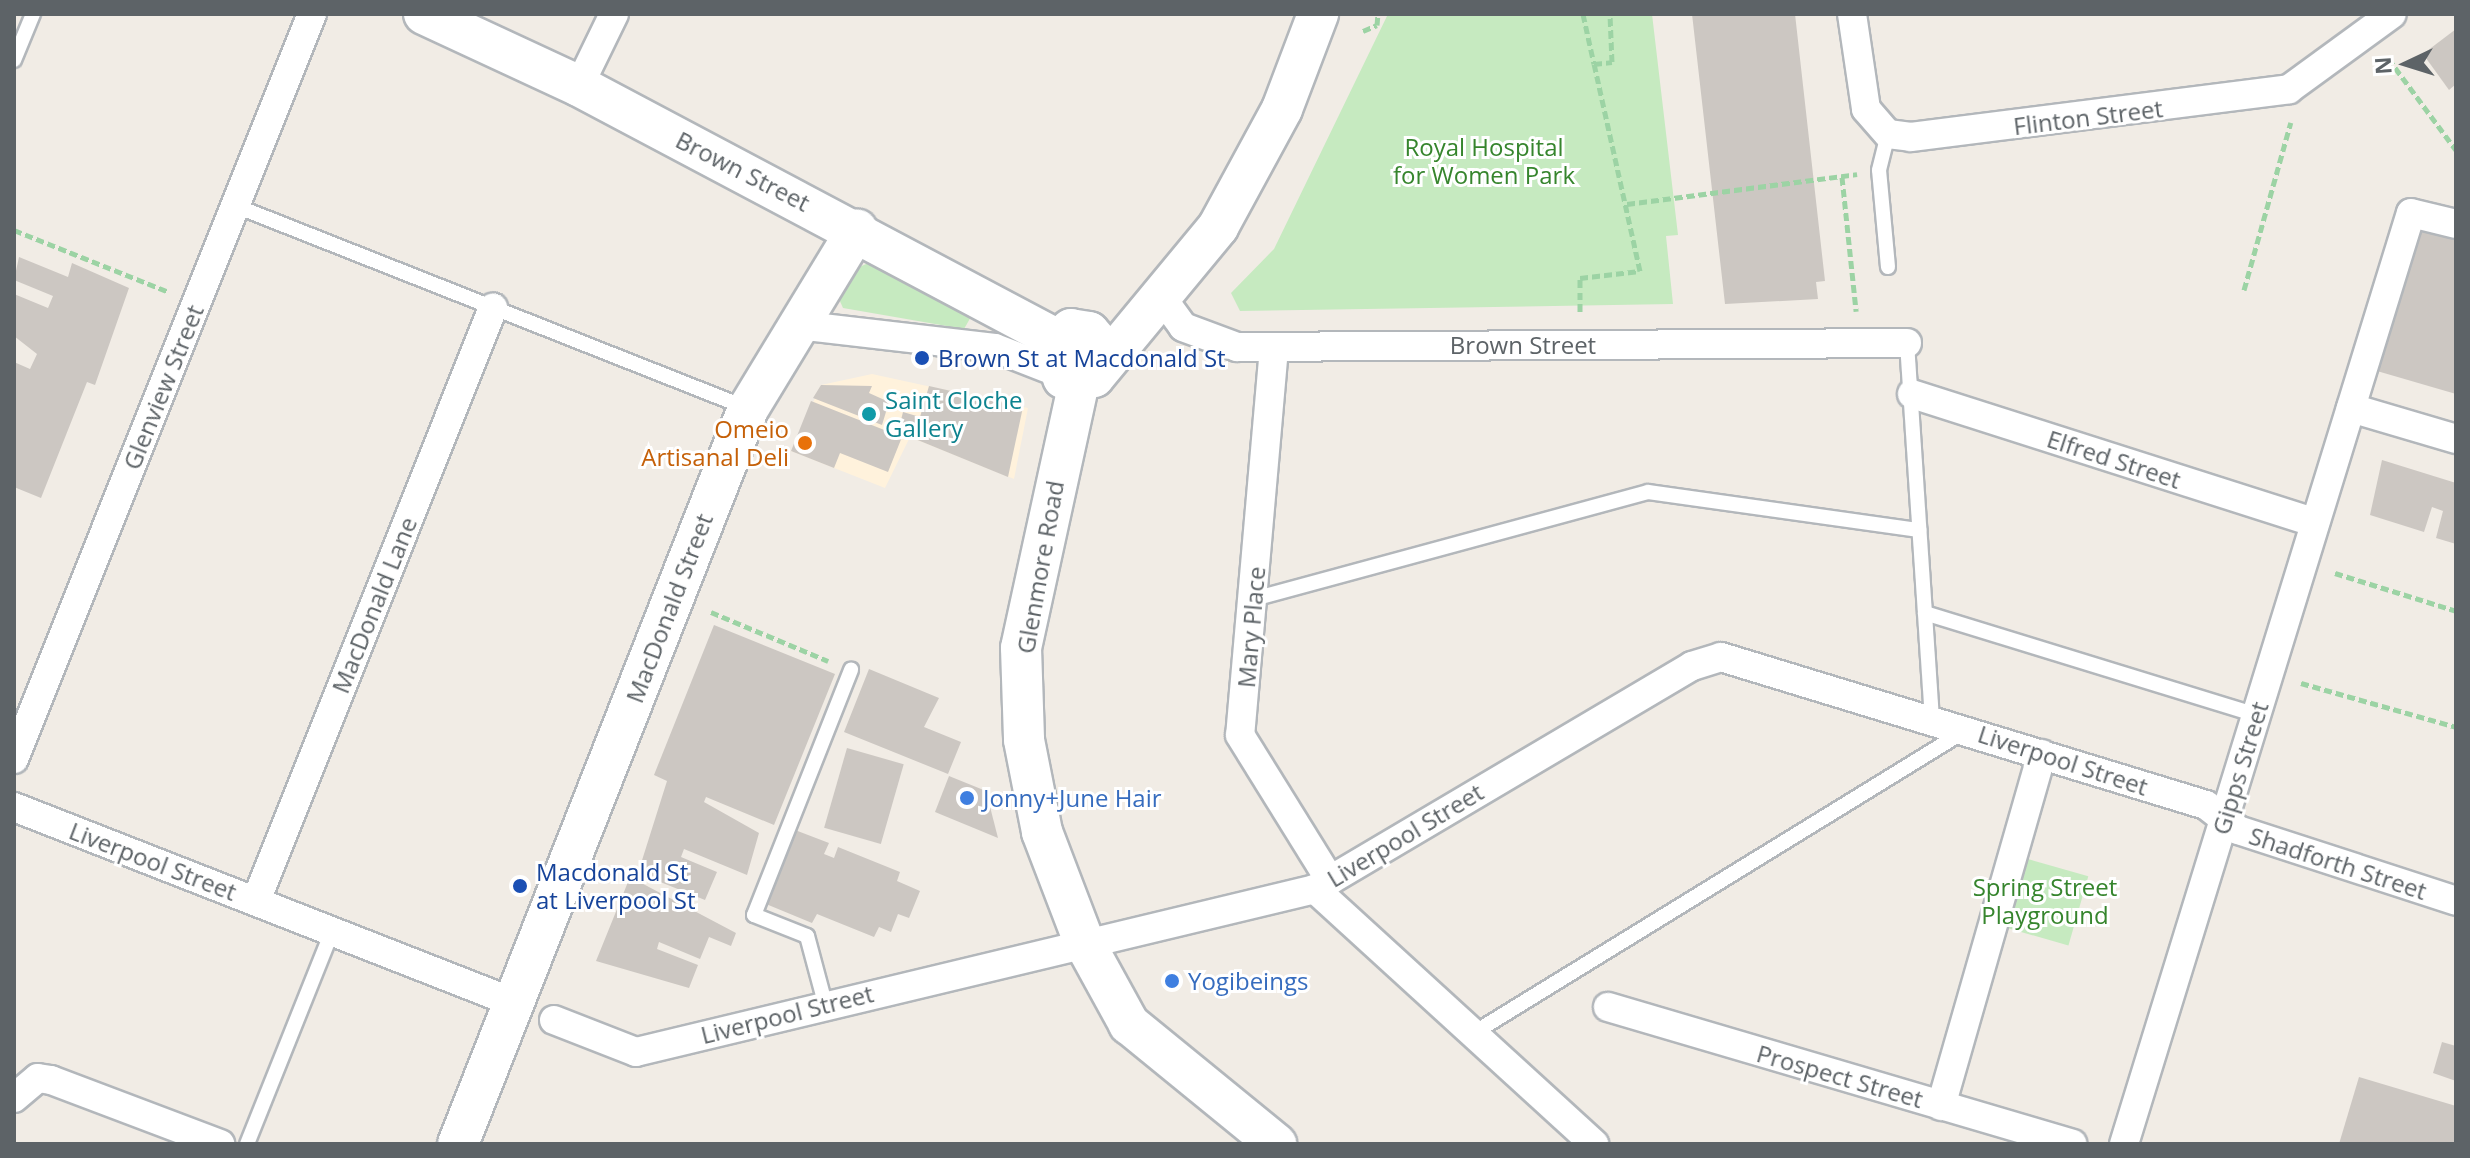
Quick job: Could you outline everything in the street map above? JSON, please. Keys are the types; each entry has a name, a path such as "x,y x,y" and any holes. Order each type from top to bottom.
{"street":[{"name":"Glenview Street","path":"14,759 312,14"},
{"name":"Brown Street","path":"424,14 579,86 857,230 1077,358"},
{"path":"579,86 614,14"},
{"path":"797,325 1077,358 1160,295 1218,227 1282,109 1318,14"},
{"path":"1852,14 1866,109 1888,134"},
{"name":"Flinton Street","path":"1888,134 2289,89 2392,14"},
{"name":"Gipps Street","path":"2124,1144 2411,213 2456,224"},
{"name":"MacDonald Street","path":"458,1144 748,409 857,230"},
{"name":"Brown Street","path":"1160,295 1183,327 1202,338 1274,348 1907,343"},
{"name":"MacDonald Lane","path":"256,901 493,308"},
{"name":"Mary Place","path":"1274,348 1240,735 1323,884 1472,1034 1594,1144"},
{"name":"Glenmore Road","path":"1077,358 1021,648 1024,740 1042,832 1084,942 1129,1024 1276,1144"},
{"name":"Elfred Street","path":"1912,394 2315,523"},
{"path":"2353,400 2456,439"},
{"name":"Liverpool Street","path":"554,1020 636,1052 825,1003 1323,884 1692,666 1721,657 1932,718 2206,805 2224,818"},
{"path":"1941,1106 2042,754"},
{"name":"Liverpool Street","path":"14,807 515,1003"},
{"name":"Shadforth Street","path":"2224,818 2238,830 2456,901"},
{"name":"Prospect Street","path":"1608,1007 2072,1144"},
{"path":"14,1098 38,1078 51,1080 220,1144"}],"lane":[{"path":"14,60 33,14"},
{"path":"1888,134 1879,170 1888,267"},
{"path":"236,206 748,409"},
{"path":"1907,343 1932,718"},
{"path":"1254,599 1648,492 1919,530"},
{"path":"1925,613 2256,715"},
{"path":"825,1003 807,936 754,915 851,670"},
{"path":"1472,1034 1968,729"},
{"path":"247,1144 332,932"}],"path":[{"path":"1363,31 1377,25 1378,14"},
{"path":"1580,278 1640,271 1583,14"},
{"path":"1594,64 1612,62 1610,14"},
{"path":"2369,32 2456,150"},
{"path":"2244,290 2291,130 2289,89"},
{"path":"1627,204 1842,177 1853,284"},
{"path":"14,230 196,303"},
{"path":"2303,563 2456,611"},
{"path":"711,612 851,670"},
{"path":"2269,674 2456,727"}],"shaded area":[{"path":"872,374 1028,408 1014,479 910,437 885,488 791,451 821,385"}],"green space":[{"name":"Royal Hospital for Women Park","path":"1388,14 1652,14 1678,235 1666,236 1673,304 1240,311 1231,293 1274,249"},
{"path":"873,261 972,315 964,329 843,308 839,299 857,268"},
{"name":"Spring Street Playground","path":"2021,857 2088,876 2068,946 2001,926"}],"building":[{"path":"1692,14 1795,14 1825,281 1816,282 1818,299 1725,304"},
{"path":"2456,29 2456,84 2449,90 2423,54"},
{"path":"2422,226 2456,233 2456,394 2377,371"},
{"path":"19,257 68,277 72,263 129,288 95,385 87,382 41,498 14,487 14,362 30,369 37,354 14,336 14,294 48,308 53,296 14,280"},
{"name":"Saint Cloche Gallery","path":"821,385 872,386 869,393 889,402 882,425 813,398"},
{"path":"929,386 1023,407 1008,477 898,432 903,412 920,417"},
{"path":"811,401 902,437 888,472 840,453 834,468 791,451"},
{"path":"2382,460 2456,483 2456,544 2436,538 2443,511 2432,507 2424,532 2370,515"},
{"path":"714,625 835,674 774,825 706,797 704,802 759,833 747,875 684,849 681,857 717,872 705,900 638,873 667,781 654,775"},
{"path":"869,669 939,698 924,727 961,742 948,774 844,732"},
{"path":"847,748 904,764 881,844 824,828"},
{"path":"949,776 986,791 998,838 935,812"},
{"path":"795,830 829,843 824,854 834,858 838,847 900,872 897,881 920,891 909,918 898,914 891,932 879,927 874,937 817,914 812,923 766,904"},
{"path":"630,877 736,933 731,946 709,937 700,959 659,942 657,949 698,965 689,988 596,961"},
{"path":"2442,1042 2456,1046 2456,1081 2433,1073"},
{"path":"2359,1077 2456,1106 2456,1144 2339,1144"}],"place":[{"name":"Brown St at Macdonald St","path":"922,358"},
{"name":"Saint Cloche Gallery","path":"869,414"},
{"name":"Omeio Artisanal Deli","path":"805,443"},
{"name":"Jonny+June Hair","path":"967,798"},
{"name":"Macdonald St at Liverpool St","path":"520,886"},
{"name":"Yogibeings","path":"1172,981"}]}
